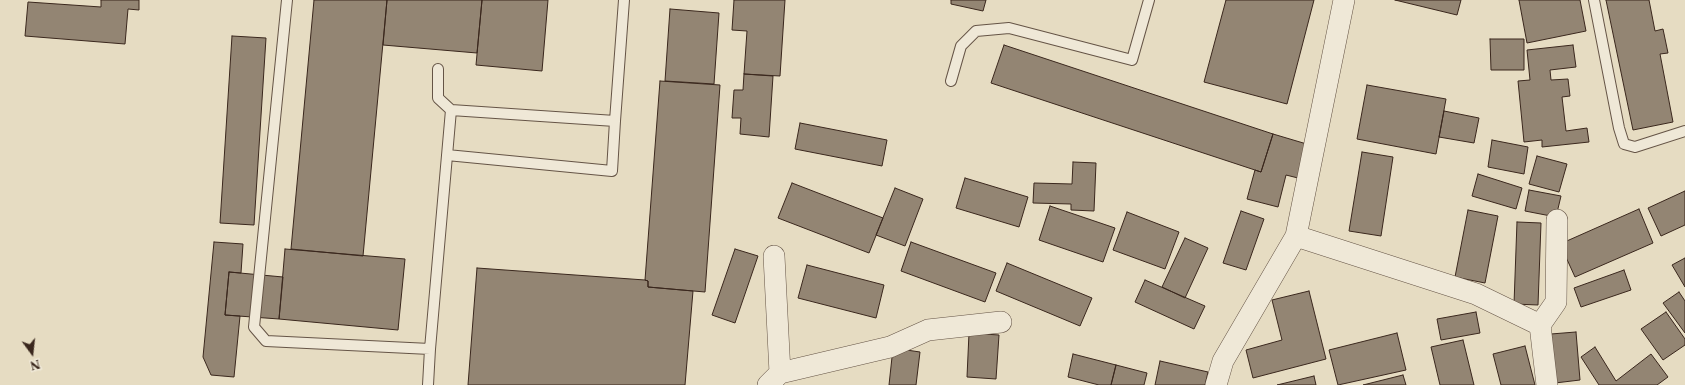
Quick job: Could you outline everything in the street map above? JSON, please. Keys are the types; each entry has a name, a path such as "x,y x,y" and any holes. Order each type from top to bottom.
{"street":[{"path":"1216,385 1223,361 1296,236 1344,0"},
{"path":"1547,385 1540,325 1556,302 1557,220"},
{"path":"1296,236 1476,294 1540,325"},
{"path":"774,256 774,379 890,347 928,330 1001,322"}],"lane":[{"path":"287,0 254,327 266,341 430,349"},
{"path":"447,155 612,171 624,0"},
{"path":"951,81 961,46 976,31 1009,28 1132,60 1149,0"},
{"path":"1594,0 1619,128 1624,144 1635,148 1685,131"},
{"path":"438,69 438,98 451,110 615,121"},
{"path":"428,385 451,110"}],"building":[{"path":"101,0 139,0 139,10 128,9 125,44 25,36 28,2 101,7"},
{"path":"314,0 387,0 363,256 291,249"},
{"path":"387,0 482,0 477,53 383,45"},
{"path":"482,0 548,0 542,71 476,65"},
{"path":"734,0 785,0 780,76 744,74 747,31 732,30"},
{"path":"951,0 986,0 983,11 951,4"},
{"path":"1226,0 1314,0 1287,104 1204,82"},
{"path":"1395,0 1461,0 1457,15"},
{"path":"1519,0 1580,0 1586,31 1527,43"},
{"path":"1606,0 1649,0 1655,31 1663,29 1668,53 1660,54 1673,122 1633,130"},
{"path":"670,9 719,13 714,84 665,81"},
{"path":"232,36 266,38 254,225 220,223"},
{"path":"1490,39 1524,39 1524,70 1491,70"},
{"path":"1004,45 1273,134 1261,172 991,83"},
{"path":"1573,45 1576,67 1550,70 1551,80 1568,79 1570,96 1562,97 1566,131 1587,128 1589,142 1542,147 1542,140 1524,142 1518,81 1530,80 1527,50"},
{"path":"744,74 773,76 769,137 740,134 741,118 732,118 734,90 743,90"},
{"path":"660,81 720,85 705,292 648,287 648,281 645,280"},
{"path":"1367,85 1446,99 1436,154 1357,139"},
{"path":"1444,111 1479,118 1474,143 1439,137"},
{"path":"800,123 887,140 882,166 795,149"},
{"path":"1273,134 1310,145 1302,179 1286,175 1278,207 1247,199 1255,170 1261,172"},
{"path":"1492,140 1528,147 1524,174 1488,167"},
{"path":"1362,152 1393,157 1381,236 1349,231"},
{"path":"1537,156 1567,164 1559,192 1529,184"},
{"path":"1073,162 1096,163 1094,211 1071,210 1071,204 1033,203 1034,183 1072,184"},
{"path":"1478,174 1522,188 1516,209 1472,196"},
{"path":"965,178 1028,197 1019,227 956,208"},
{"path":"792,183 883,218 869,253 778,218"},
{"path":"895,188 923,199 905,246 876,235"},
{"path":"1529,190 1561,196 1556,217 1525,211"},
{"path":"1685,191 1685,225 1661,236 1648,208"},
{"path":"1050,206 1115,228 1103,262 1039,240"},
{"path":"1639,209 1653,243 1575,277 1560,244"},
{"path":"1468,210 1498,216 1485,283 1455,277"},
{"path":"1241,211 1264,219 1246,270 1223,263"},
{"path":"1127,212 1179,232 1165,269 1113,250"},
{"path":"1517,222 1541,223 1538,305 1514,304"},
{"path":"1185,238 1208,248 1185,298 1162,287"},
{"path":"214,242 243,244 241,273 229,272 225,315 240,316 234,377 211,375 203,357"},
{"path":"911,242 996,273 985,302 901,271"},
{"path":"285,249 405,259 398,330 279,319"},
{"path":"735,249 758,256 735,323 712,315"},
{"path":"1685,258 1685,287 1672,265"},
{"path":"1007,263 1092,298 1080,326 996,291"},
{"path":"807,265 884,285 876,318 798,298"},
{"path":"477,268 645,280 648,281 648,287 693,291 685,385 468,385"},
{"path":"1624,270 1631,290 1581,307 1574,288"},
{"path":"229,272 283,277 279,319 225,315"},
{"path":"1145,280 1205,306 1194,329 1135,302"},
{"path":"1309,291 1326,359 1253,378 1246,350 1282,340 1272,300"},
{"path":"1679,292 1685,301 1685,333 1663,303"},
{"path":"1476,312 1480,333 1441,340 1437,319"},
{"path":"1666,312 1685,339 1685,345 1663,360 1641,329"},
{"path":"1576,332 1580,380 1555,383 1551,334"},
{"path":"969,333 999,335 996,379 967,377"},
{"path":"1397,333 1406,370 1338,385 1329,350"},
{"path":"1463,340 1474,385 1440,385 1431,347"},
{"path":"1525,346 1535,385 1501,385 1493,354"},
{"path":"1595,347 1616,381 1651,354 1668,377 1657,385 1599,385 1581,357"},
{"path":"893,348 920,352 916,385 889,385"},
{"path":"1073,354 1116,365 1111,385 1099,385 1068,377"},
{"path":"1160,361 1208,372 1205,385 1155,385"},
{"path":"1116,365 1147,373 1144,385 1111,385"},
{"path":"1403,375 1406,385 1363,385"},
{"path":"1314,376 1316,385 1277,385"}]}
